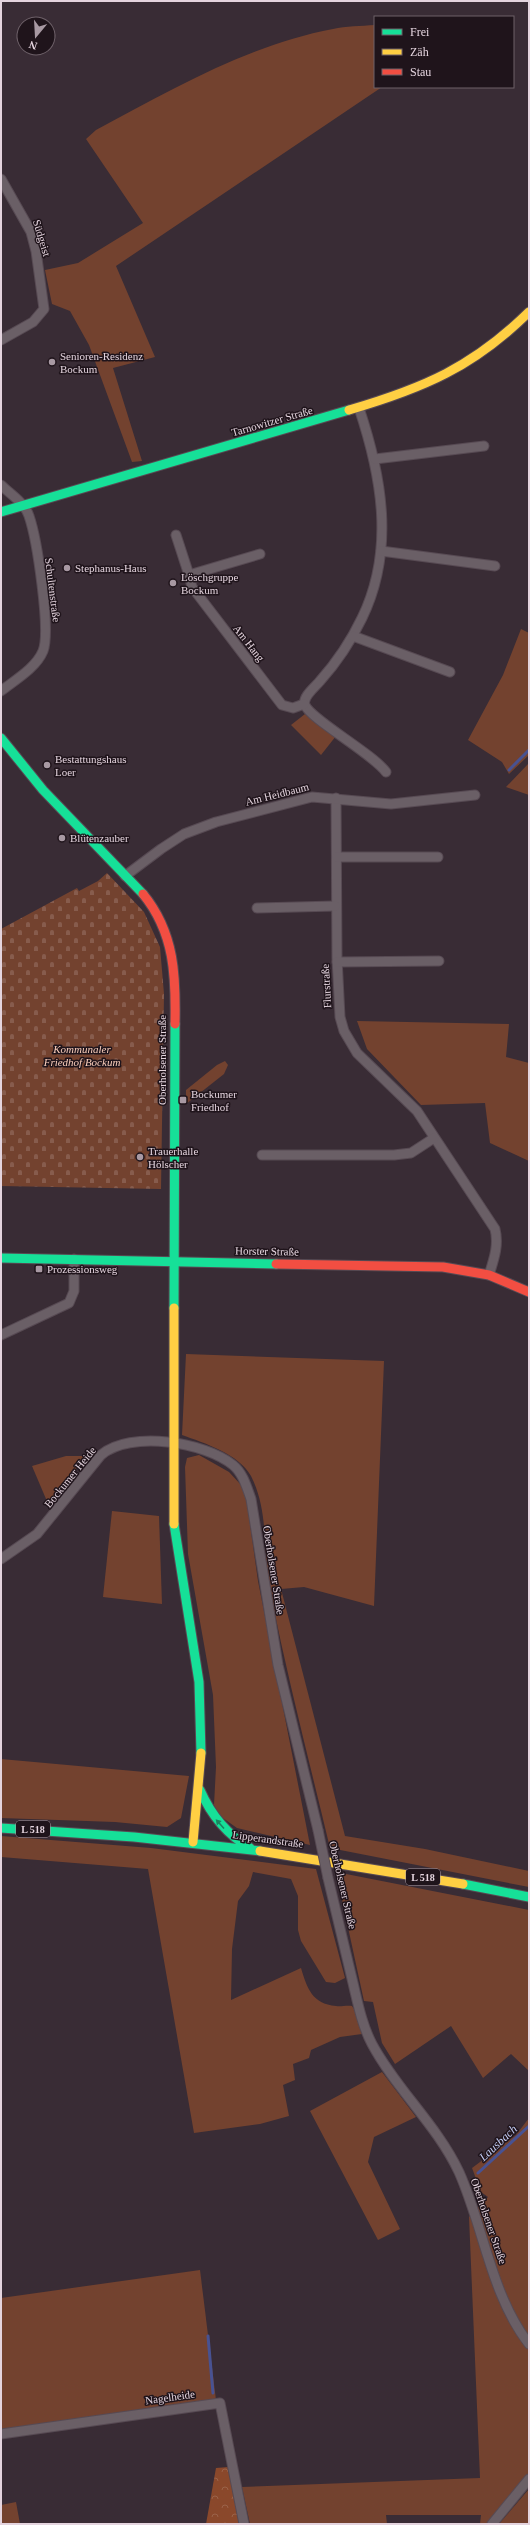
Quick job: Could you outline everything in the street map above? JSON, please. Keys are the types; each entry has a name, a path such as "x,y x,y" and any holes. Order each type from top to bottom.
{"main road":[{"name":"Tarnowitzer Straße","path":"1,512 406,393 445,375 488,347 529,312"},
{"name":"Oberholsener Straße","path":"1,738 34,779 125,876 156,912 168,936 171,952 174,1004 171,1443 175,1552 201,1707 200,1788 193,1842"},
{"name":"Horster Straße","path":"1,1258 443,1266 488,1275 529,1292"},
{"name":"L 518","path":"200,1788 204,1800 219,1825 238,1842 250,1848"},
{"name":"Lipperandstraße","path":"1,1828 65,1830 250,1848 342,1862 529,1897"}],"street":[{"name":"Südgeist","path":"1,179 31,232 36,251 44,309 33,322 1,340"},
{"path":"359,408 375,460 382,506 381,551 372,591 354,636 325,676 306,697 304,704 310,712 379,762 386,772"},
{"path":"375,460 484,446"},
{"name":"Schultenstraße","path":"1,485 23,506 29,515 35,540 46,640 43,652 36,661 1,691"},
{"name":"Am Hang","path":"176,535 192,587 199,597 282,705 293,708 304,704"},
{"path":"381,551 495,566"},
{"path":"189,575 260,554"},
{"path":"354,636 450,672"},
{"name":"Am Heidbaum","path":"125,876 160,849 184,834 216,822 312,797 391,804 475,795"},
{"name":"Flurstraße","path":"336,798 337,857 335,906 340,1017 344,1031 357,1053 417,1112 495,1229 497,1238 496,1254 488,1275"},
{"path":"337,857 438,857"},
{"path":"257,908 335,906"},
{"path":"337,962 439,960"},
{"path":"262,1155 394,1155 411,1153 434,1138"},
{"path":"1,1335 69,1303 74,1291 74,1259"},
{"name":"Bockumer Heide","path":"1,1559 37,1534 106,1451 123,1444 171,1443"},
{"name":"Oberholsener Straße","path":"171,1443 202,1447 234,1466 243,1479 251,1500 278,1665 360,2010 371,2043 398,2086 443,2146 458,2169 470,2197 502,2297 511,2317 529,2344"},
{"name":"Nagelheide","path":"1,2434 220,2404 244,2524"},
{"path":"492,2524 529,2479"}],"green space":[{"path":"374,25 374,88 381,88 116,266 155,357 113,368 142,461 132,462 89,345 70,311 52,304 45,270 78,263 143,223 86,139 96,130 211,70 240,57 301,36 348,27"},
{"path":"521,629 529,633 529,755 509,774 502,762 468,740 503,675"},
{"path":"305,714 336,736 321,755 291,725"},
{"path":"529,763 529,795 506,787"},
{"name":"Kommunaler Friedhof Bockum","path":"107,873 144,912 160,947 164,994 161,1189 1,1186 1,929 77,888 79,891 98,881"},
{"path":"357,1021 509,1024 506,1057 529,1063 529,1161 490,1143 485,1103 421,1105 367,1049"},
{"path":"225,1061 228,1065 224,1074 186,1104 186,1090 217,1065"},
{"path":"186,1354 384,1361 374,1606 304,1587 281,1589 345,1836 425,1849 529,1871 529,1887 330,1848 271,1595 268,1580 263,1519 257,1490 251,1476 245,1468 230,1455 182,1435"},
{"path":"199,1455 229,1472 242,1486 247,1503 258,1581 310,1845 237,1828 220,1816 214,1805 216,1767 213,1695 188,1554 185,1467 187,1458"},
{"path":"66,1456 85,1456 49,1506 32,1466"},
{"path":"112,1511 159,1516 162,1604 103,1597"},
{"path":"1,1759 189,1776 181,1818 167,1827 115,1822 1,1818"},
{"path":"1,1836 151,1848 316,1869 345,1978 335,1983 326,1982 301,1941 298,1930 298,1896 291,1879 253,1872 249,1886 238,1901 232,1949 231,2000 301,1968 308,1988 321,2002 328,2005 352,2006 356,2012 362,2034 340,2037 311,2050 309,2058 293,2064 295,2080 283,2085 289,2116 260,2124 194,2133 148,1869 1,1857"},
{"path":"336,1872 529,1910 529,2071 511,2054 483,2078 451,2026 395,2064 382,2043 373,2002 364,2001"},
{"path":"382,2072 416,2117 374,2137 368,2162 400,2229 378,2240 310,2111"},
{"path":"529,2118 529,2475 489,2524 480,2524 481,2515 386,2515 387,2524 250,2524 242,2487 480,2478 469,2217 488,2197 481,2192 472,2168 516,2135"},
{"path":"200,2270 216,2400 1,2431 1,2298"},
{"path":"229,2467 242,2524 206,2524 216,2468"},
{"path":"529,2489 529,2524 499,2524"},
{"path":"16,2502 20,2524 1,2524 1,2505"}],"waterway":[{"path":"509,770 529,750"},
{"name":"Lausbach","path":"478,2173 529,2126"},
{"path":"208,2336 213,2393"}],"traffic: fast":[{"path":"1,512 349,410"},
{"path":"1,738 43,790 143,894"},
{"path":"174,1308 175,1024"},
{"path":"1,1258 276,1264"},
{"path":"174,1524 199,1682 201,1753"},
{"path":"200,1790 209,1808 220,1823 241,1843 250,1848"},
{"path":"1,1828 134,1837 260,1851"},
{"path":"463,1884 529,1897"}],"traffic: slow":[{"path":"349,410 401,393 446,373 488,347 529,312"},
{"path":"174,1308 174,1524"},
{"path":"193,1842 201,1753"},
{"path":"260,1851 463,1884"}],"traffic: jam":[{"path":"143,894 154,909 162,924 171,956 174,972 175,1024"},
{"path":"276,1264 443,1267 489,1275 529,1292"}],"place":[{"name":"Senioren-Residenz Bockum","path":"52,362"},
{"name":"Stephanus-Haus","path":"67,568"},
{"name":"Löschgruppe Bockum","path":"173,583"},
{"name":"Bestattungshaus Loer","path":"47,765"},
{"name":"Blütenzauber","path":"62,838"},
{"name":"Bockumer Friedhof","path":"183,1100"},
{"name":"Trauerhalle Hölscher","path":"140,1157"},
{"name":"Prozessionsweg","path":"39,1269"}]}
